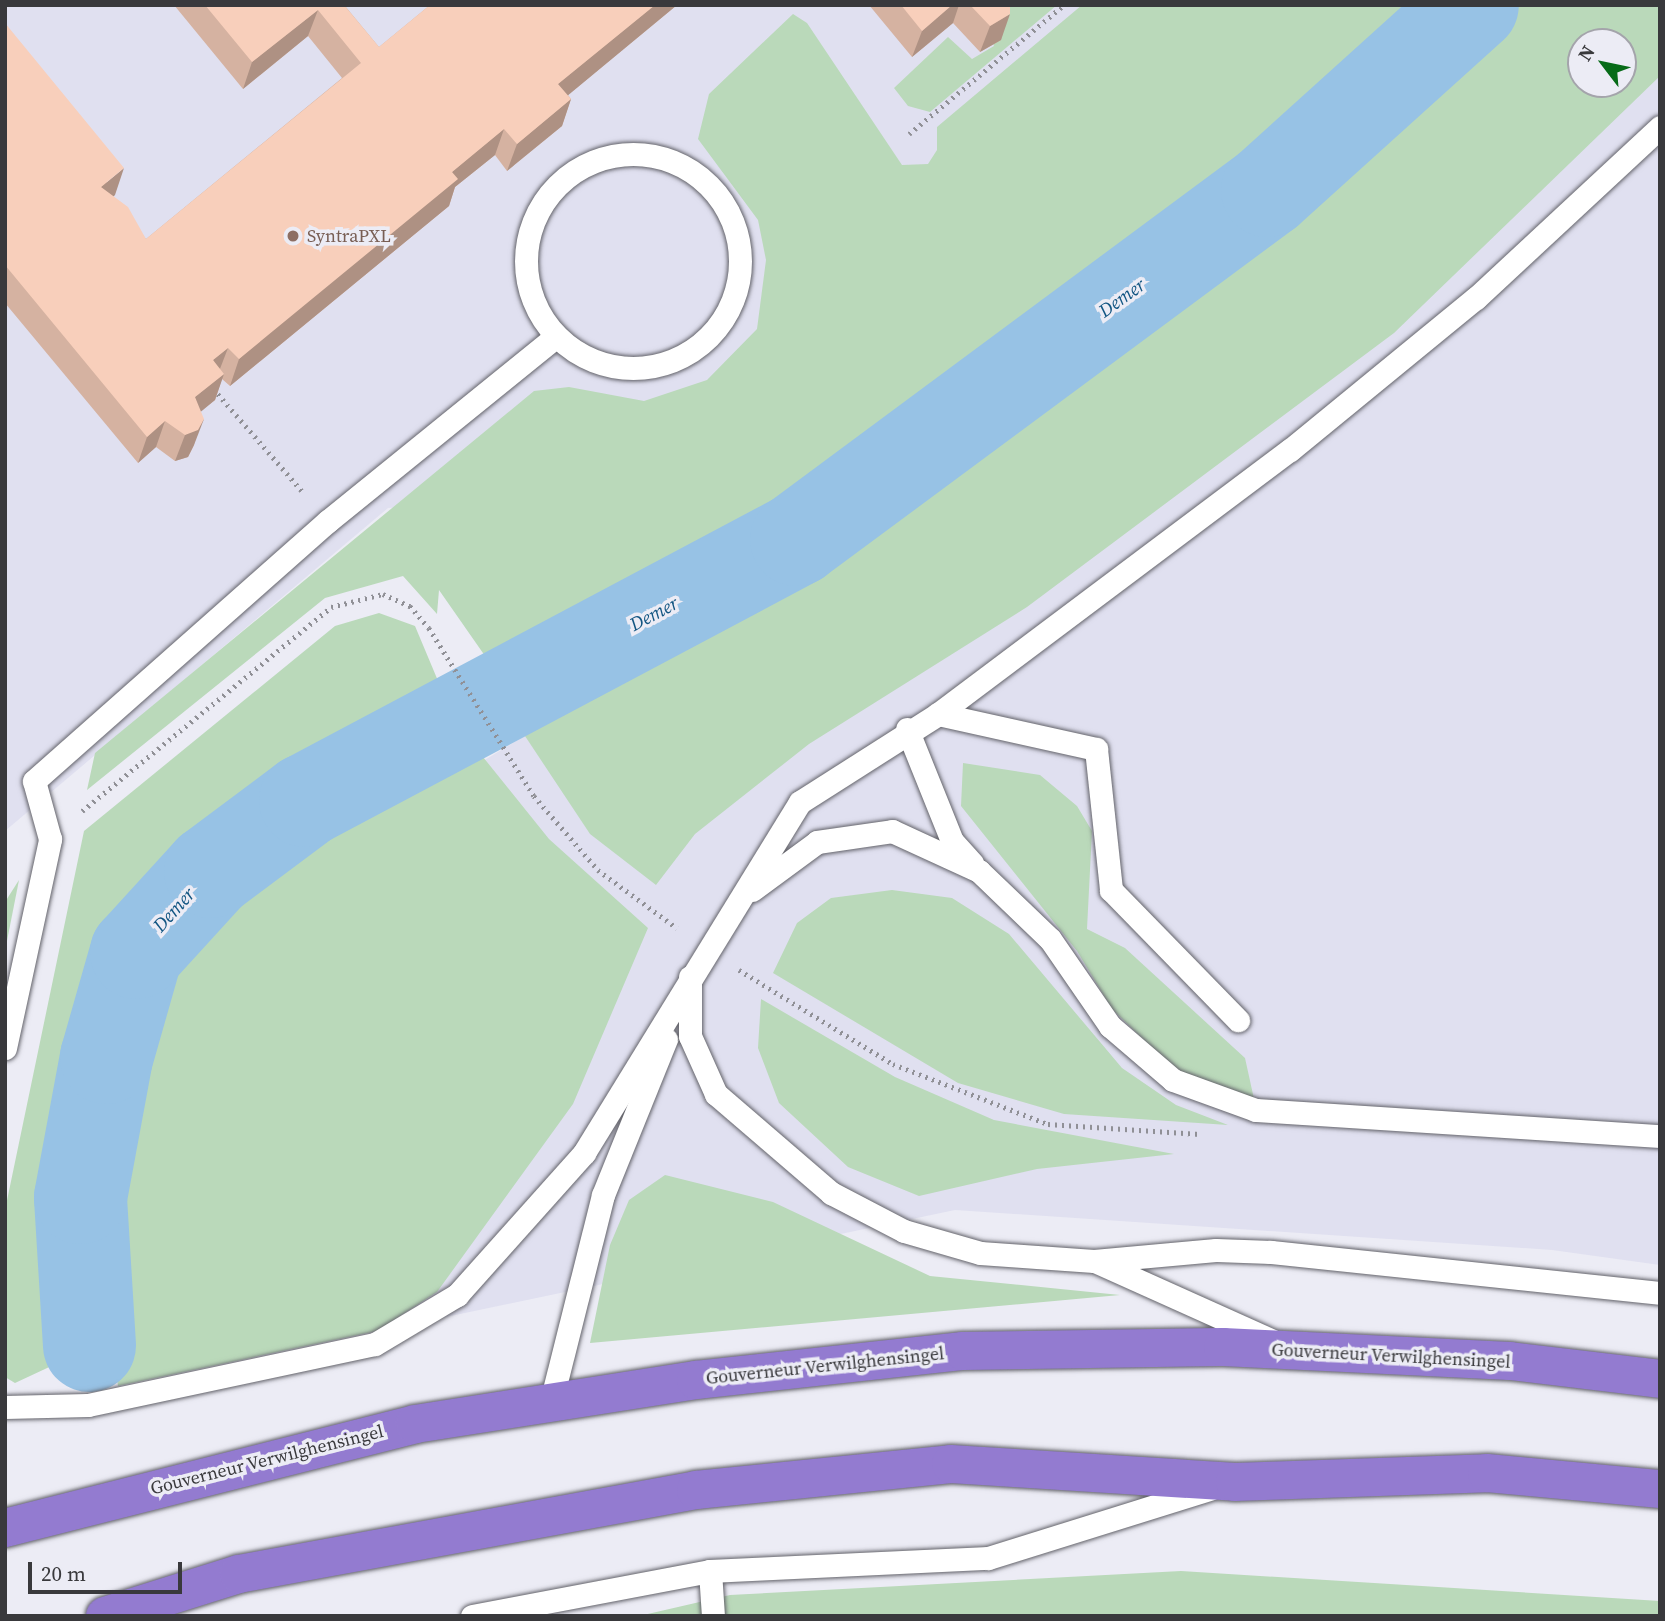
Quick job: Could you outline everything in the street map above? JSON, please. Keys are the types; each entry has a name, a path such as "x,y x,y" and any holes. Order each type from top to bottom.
{"highway":[{"name":"Gouverneur Verwilghensingel","path":"5,1528 415,1424 551,1402 963,1351 1296,1351 1510,1361 1660,1380"},
{"path":"107,1616 239,1574 696,1490 951,1464 1235,1482 1487,1473 1660,1489"}],"lane":[{"path":"5,1407 88,1405 351,1350 375,1344 457,1295 584,1153 706,950 744,897 800,802 907,729 938,714 1290,450 1476,298 1660,127"},
{"path":"617,154 665,158 699,176 725,205 739,242 739,281 725,317 699,346 651,366 625,369 587,359 555,337 529,285 525,250 540,205 573,171 617,154"},
{"path":"5,1048 50,839 34,782 328,521 555,337"},
{"path":"938,714 1096,749 1111,890 1238,1020"},
{"path":"907,729 952,841 979,871 1050,939 1110,1026 1173,1080 1256,1110 1660,1136"},
{"path":"744,897 817,842 892,831 979,871"},
{"path":"690,977 691,1036 716,1094 831,1193 904,1231 980,1253 1094,1261 1216,1250 1271,1252 1660,1293"},
{"path":"551,1402 603,1195 690,977"},
{"path":"1094,1261 1296,1351"},
{"path":"472,1616 710,1571 988,1558 1235,1482"},
{"path":"710,1571 713,1616"}],"path":[{"path":"909,134 1064,5"},
{"path":"218,394 328,521"},
{"path":"50,839 331,607 383,594 410,606 429,628 534,796 598,870 706,950 893,1064 1048,1124 1213,1135"}],"shaded area":[{"path":"5,5 1364,5 753,483 388,508 5,831"},
{"path":"1502,5 1660,5 1660,1265 1552,1250 955,1210 118,1386 100,1243 171,949 697,632 1336,178"}],"green space":[{"path":"980,5 1057,5 930,112 908,106 894,88 948,37 972,59 994,46"},
{"path":"1082,5 1425,5 1237,169 763,513 492,666 439,590 437,614 403,576 325,598 87,790 95,753 534,391 569,387 644,401 707,380 757,329 766,260 758,220 698,139 709,94 793,14 807,23 902,165 928,164 937,150 937,127"},
{"path":"1509,5 1660,5 1660,76 1394,333 1027,607 809,744 695,834 656,885 590,834 523,733 812,566 1336,178"},
{"path":"379,613 415,626 441,688 264,782 118,915 63,1103 38,1261 60,1362 15,1383 5,1377 5,1210 84,831 335,626"},
{"path":"479,752 549,839 648,928 573,1104 437,1292 377,1331 118,1386 100,1243 136,1002 194,914"},
{"path":"963,763 1040,775 1077,806 1092,831 1087,929 1125,948 1245,1058 1254,1099 1175,1070 1112,1009 1077,951 961,806"},
{"path":"19,880 5,951 5,902"},
{"path":"892,890 952,898 1009,934 1122,1068 1176,1105 1228,1125 1064,1114 958,1083 773,973 797,923 831,898"},
{"path":"761,999 895,1077 994,1120 1174,1154 1037,1169 919,1196 848,1167 779,1103 758,1048"},
{"path":"665,1175 773,1202 930,1276 1120,1295 590,1343 610,1245 629,1200"},
{"path":"1181,1571 1660,1601 1660,1616 639,1616 730,1595"}],"building":[{"name":"SyntraPXL","path":"205,5 344,5 379,47 430,5 655,5 558,84 571,99 517,144 504,129 452,172 458,179 239,359 228,348 213,360 224,374 195,397 204,419 198,430 185,435 165,421 147,437 5,265 5,23 124,168 101,187 128,207 146,239 361,63 318,10 252,62"},
{"path":"901,5 952,5 922,31"},
{"path":"970,5 1010,5 1010,14 990,26"}],"waterway":[{"name":"Demer","path":"89,1345 80,1197 106,1057 136,952 210,871 305,800 796,539 1267,190 1472,5"}],"place":[{"name":"SyntraPXL","path":"293,236"}]}
